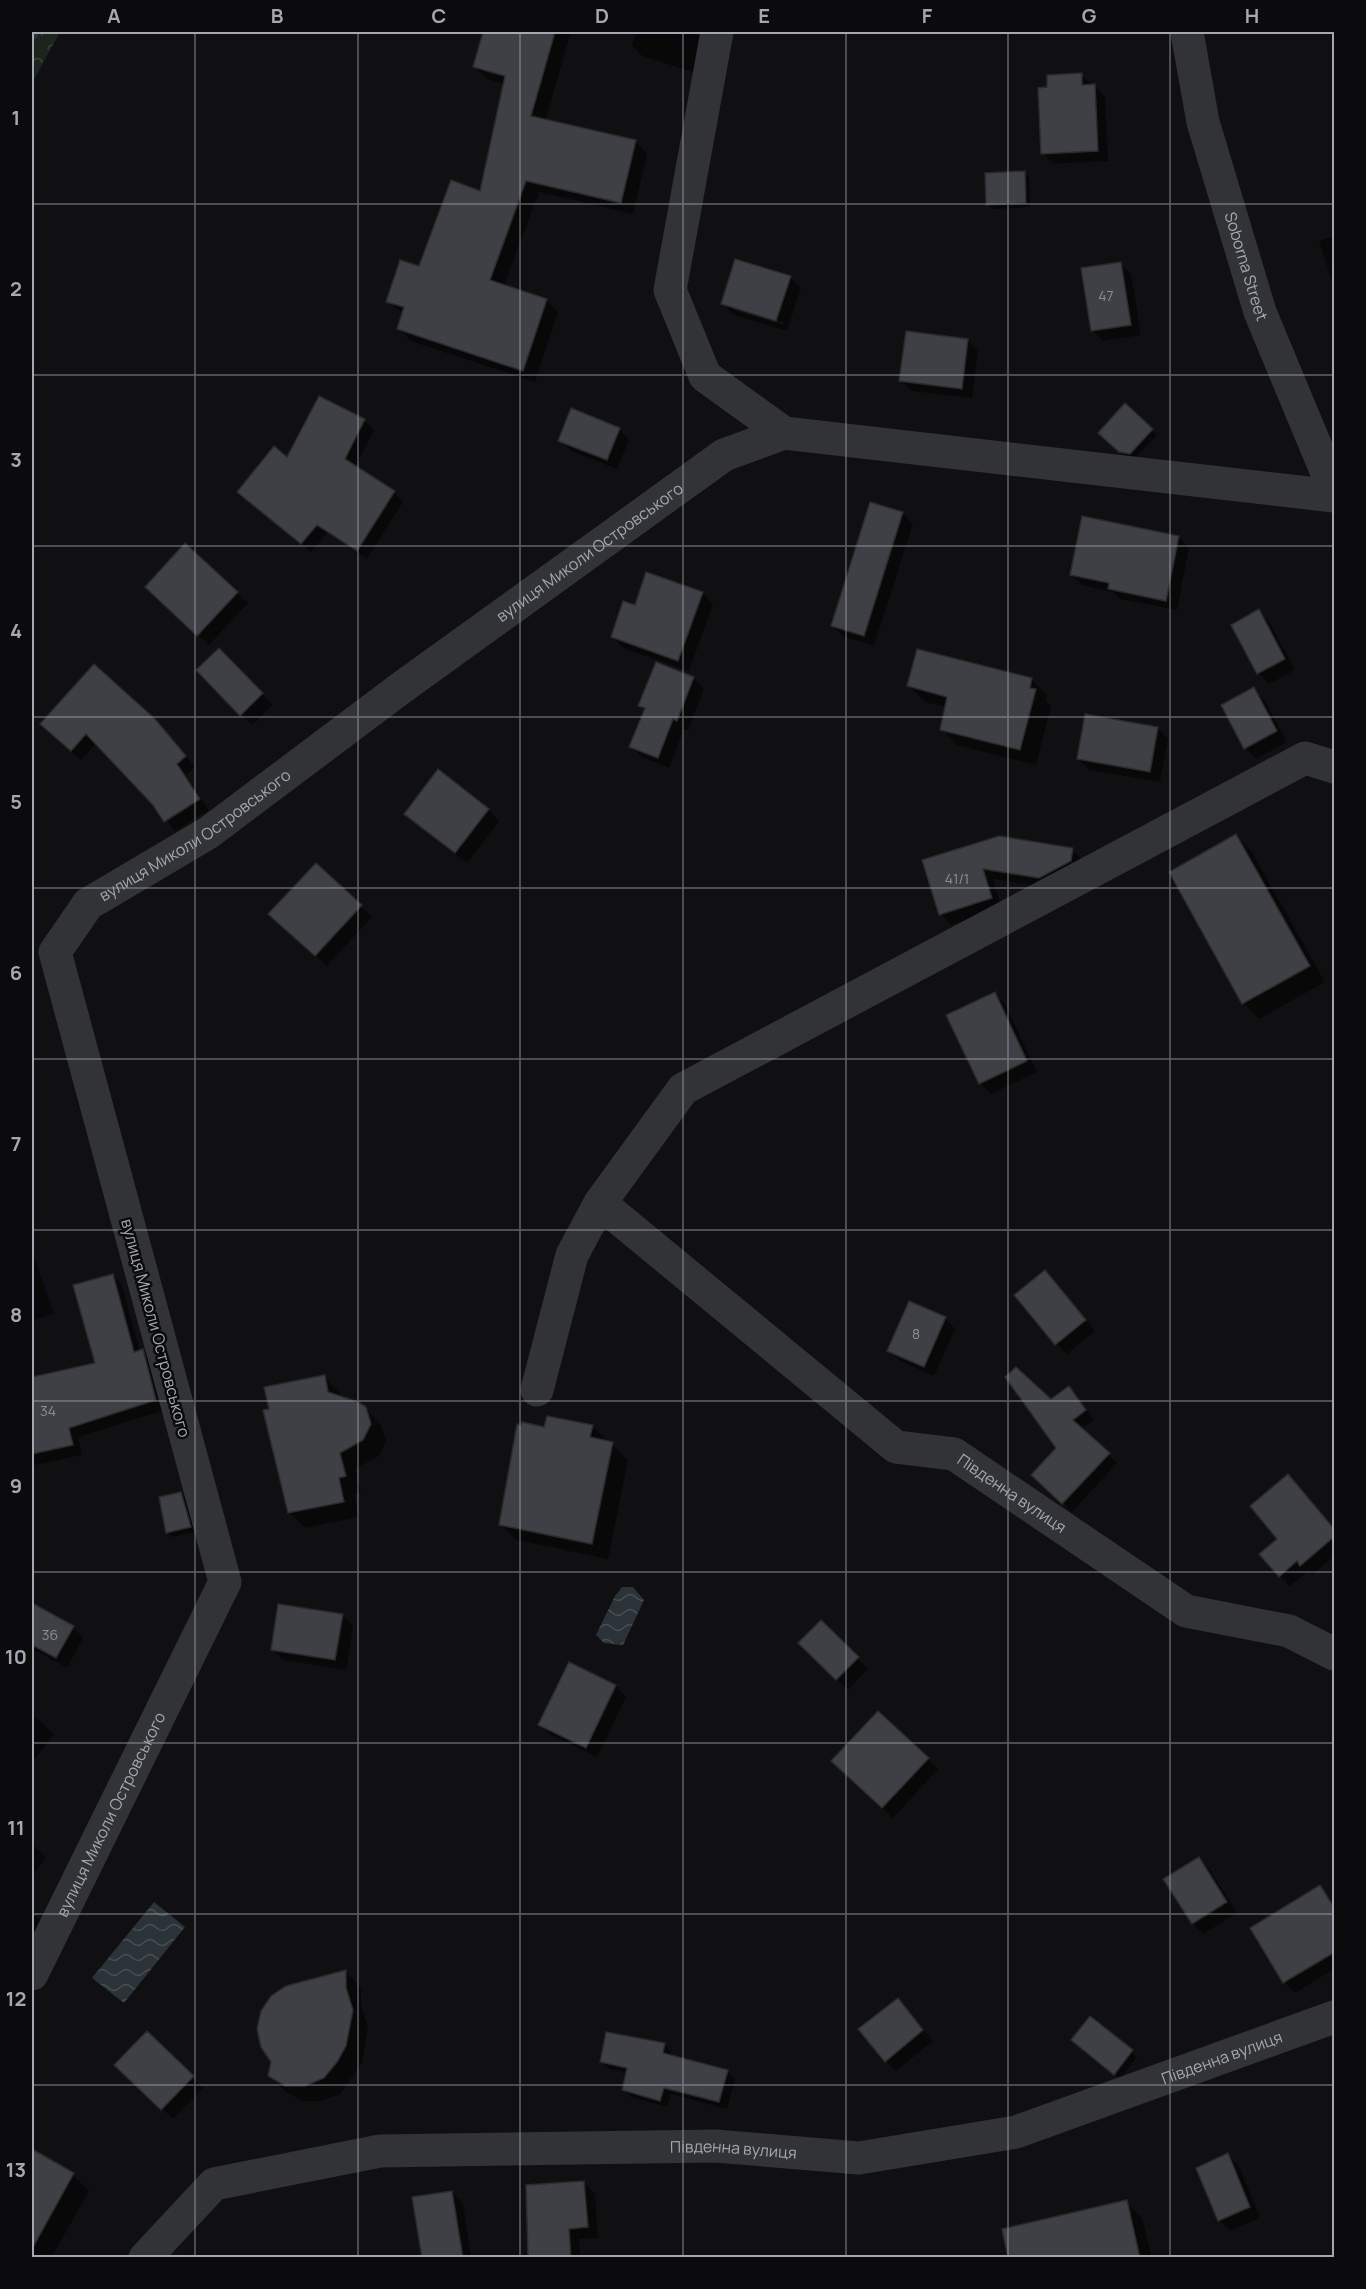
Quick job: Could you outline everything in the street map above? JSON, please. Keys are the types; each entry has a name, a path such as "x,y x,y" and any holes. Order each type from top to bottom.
{"street":[{"path":"717,32 670,290 705,376 784,434 1335,496"},
{"name":"Soborna Street","path":"1187,32 1203,122 1260,312 1335,490"},
{"name":"вулиця Миколи Островського","path":"32,1974 225,1582 43,943 88,904 208,833 400,688 723,455 784,434"},
{"path":"537,1390 572,1255 600,1203 683,1089 1305,758 1335,767"},
{"name":"Південна вулиця","path":"600,1203 896,1447 954,1454 1186,1611 1289,1631 1335,1654"},
{"name":"Південна вулиця","path":"145,2258 213,2184 380,2151 716,2146 859,2158 1016,2132 1335,2017"}],"green space":[{"path":"32,32 60,32 32,83"}],"water":[{"path":"622,1587 633,1587 644,1600 623,1645 604,1643 596,1635 615,1596"},
{"path":"154,1902 185,1927 124,2003 92,1978"}],"building":[{"path":"483,32 555,32 531,116 636,140 621,203 526,181 490,280 547,299 523,371 397,329 404,307 386,302 400,260 419,266 451,180 480,191 505,76 473,67"},
{"path":"1082,73 1082,85 1095,84 1098,151 1041,154 1038,88 1047,87 1047,75"},
{"path":"1025,171 1026,203 986,205 985,173"},
{"path":"735,259 791,276 776,321 721,304"},
{"path":"1121,262 1131,325 1091,331 1081,268"},
{"path":"906,331 968,339 962,389 899,381"},
{"path":"319,396 365,419 345,459 395,491 357,551 317,525 301,544 237,492 274,446 287,457"},
{"path":"1125,403 1153,429 1130,454 1119,452 1098,433"},
{"path":"571,408 620,428 607,460 558,441"},
{"path":"870,502 903,512 864,636 831,626"},
{"path":"1082,516 1179,536 1166,601 1108,589 1109,583 1070,575"},
{"path":"185,543 238,592 197,636 145,587"},
{"path":"646,572 703,592 678,661 611,637 623,601 635,605"},
{"path":"1259,609 1285,659 1257,674 1231,625"},
{"path":"219,648 263,693 240,716 196,670"},
{"path":"917,649 1032,678 1030,688 1036,689 1020,750 940,730 947,697 907,686"},
{"path":"656,662 694,677 677,721 673,719 658,758 629,747 645,708 638,706"},
{"path":"94,664 155,719 186,756 177,764 200,799 164,822 153,805 86,734 71,751 40,724"},
{"path":"1254,687 1277,731 1244,749 1221,705"},
{"path":"1085,714 1158,727 1150,772 1077,759"},
{"path":"438,769 489,809 455,853 404,814"},
{"path":"1236,834 1310,966 1242,1004 1169,872"},
{"path":"999,836 1073,848 1071,861 1039,878 983,869 992,898 939,915 922,860"},
{"path":"316,863 362,905 315,956 268,914"},
{"path":"995,992 1027,1061 979,1084 946,1015"},
{"path":"1045,1270 1086,1320 1055,1345 1014,1295"},
{"path":"113,1274 134,1352 143,1349 156,1400 69,1428 73,1445 32,1454 32,1377 95,1363 73,1285"},
{"path":"909,1301 946,1317 924,1367 887,1351"},
{"path":"1016,1367 1051,1399 1069,1386 1086,1410 1073,1420 1110,1453 1062,1504 1031,1475 1056,1448 1005,1377"},
{"path":"325,1375 328,1392 366,1407 371,1424 363,1440 340,1453 346,1476 339,1478 344,1502 288,1513 263,1410 269,1409 264,1387"},
{"path":"547,1416 593,1425 590,1437 613,1442 592,1544 499,1525 517,1424 521,1425 522,1422 544,1427"},
{"path":"1288,1474 1335,1530 1335,1536 1300,1566 1297,1561 1279,1577 1259,1554 1277,1539 1250,1506"},
{"path":"181,1492 191,1527 166,1533 159,1497"},
{"path":"32,1603 74,1626 56,1658 32,1645"},
{"path":"278,1604 343,1614 335,1660 271,1650"},
{"path":"821,1620 859,1657 836,1680 798,1643"},
{"path":"569,1662 616,1685 586,1748 538,1725"},
{"path":"878,1711 929,1758 882,1808 831,1761"},
{"path":"1199,1857 1227,1902 1192,1924 1163,1879"},
{"path":"1320,1885 1335,1909 1335,1952 1283,1983 1250,1928"},
{"path":"346,1970 346,1988 353,2010 346,2046 337,2062 324,2078 305,2086 285,2086 268,2076 271,2062 261,2047 257,2029 261,2011 271,1996 286,1986"},
{"path":"898,1998 923,2030 885,2062 858,2029"},
{"path":"1090,2016 1133,2050 1114,2075 1071,2040"},
{"path":"147,2031 194,2076 161,2110 114,2065"},
{"path":"606,2032 665,2043 663,2053 728,2070 719,2102 664,2088 660,2101 622,2090 627,2068 600,2062"},
{"path":"32,2149 74,2173 32,2249"},
{"path":"1228,2153 1250,2207 1218,2221 1196,2168"},
{"path":"584,2181 588,2227 569,2229 571,2258 528,2258 526,2185"},
{"path":"452,2191 463,2258 422,2258 412,2197"},
{"path":"1127,2200 1140,2258 1008,2258 1002,2229"}]}
